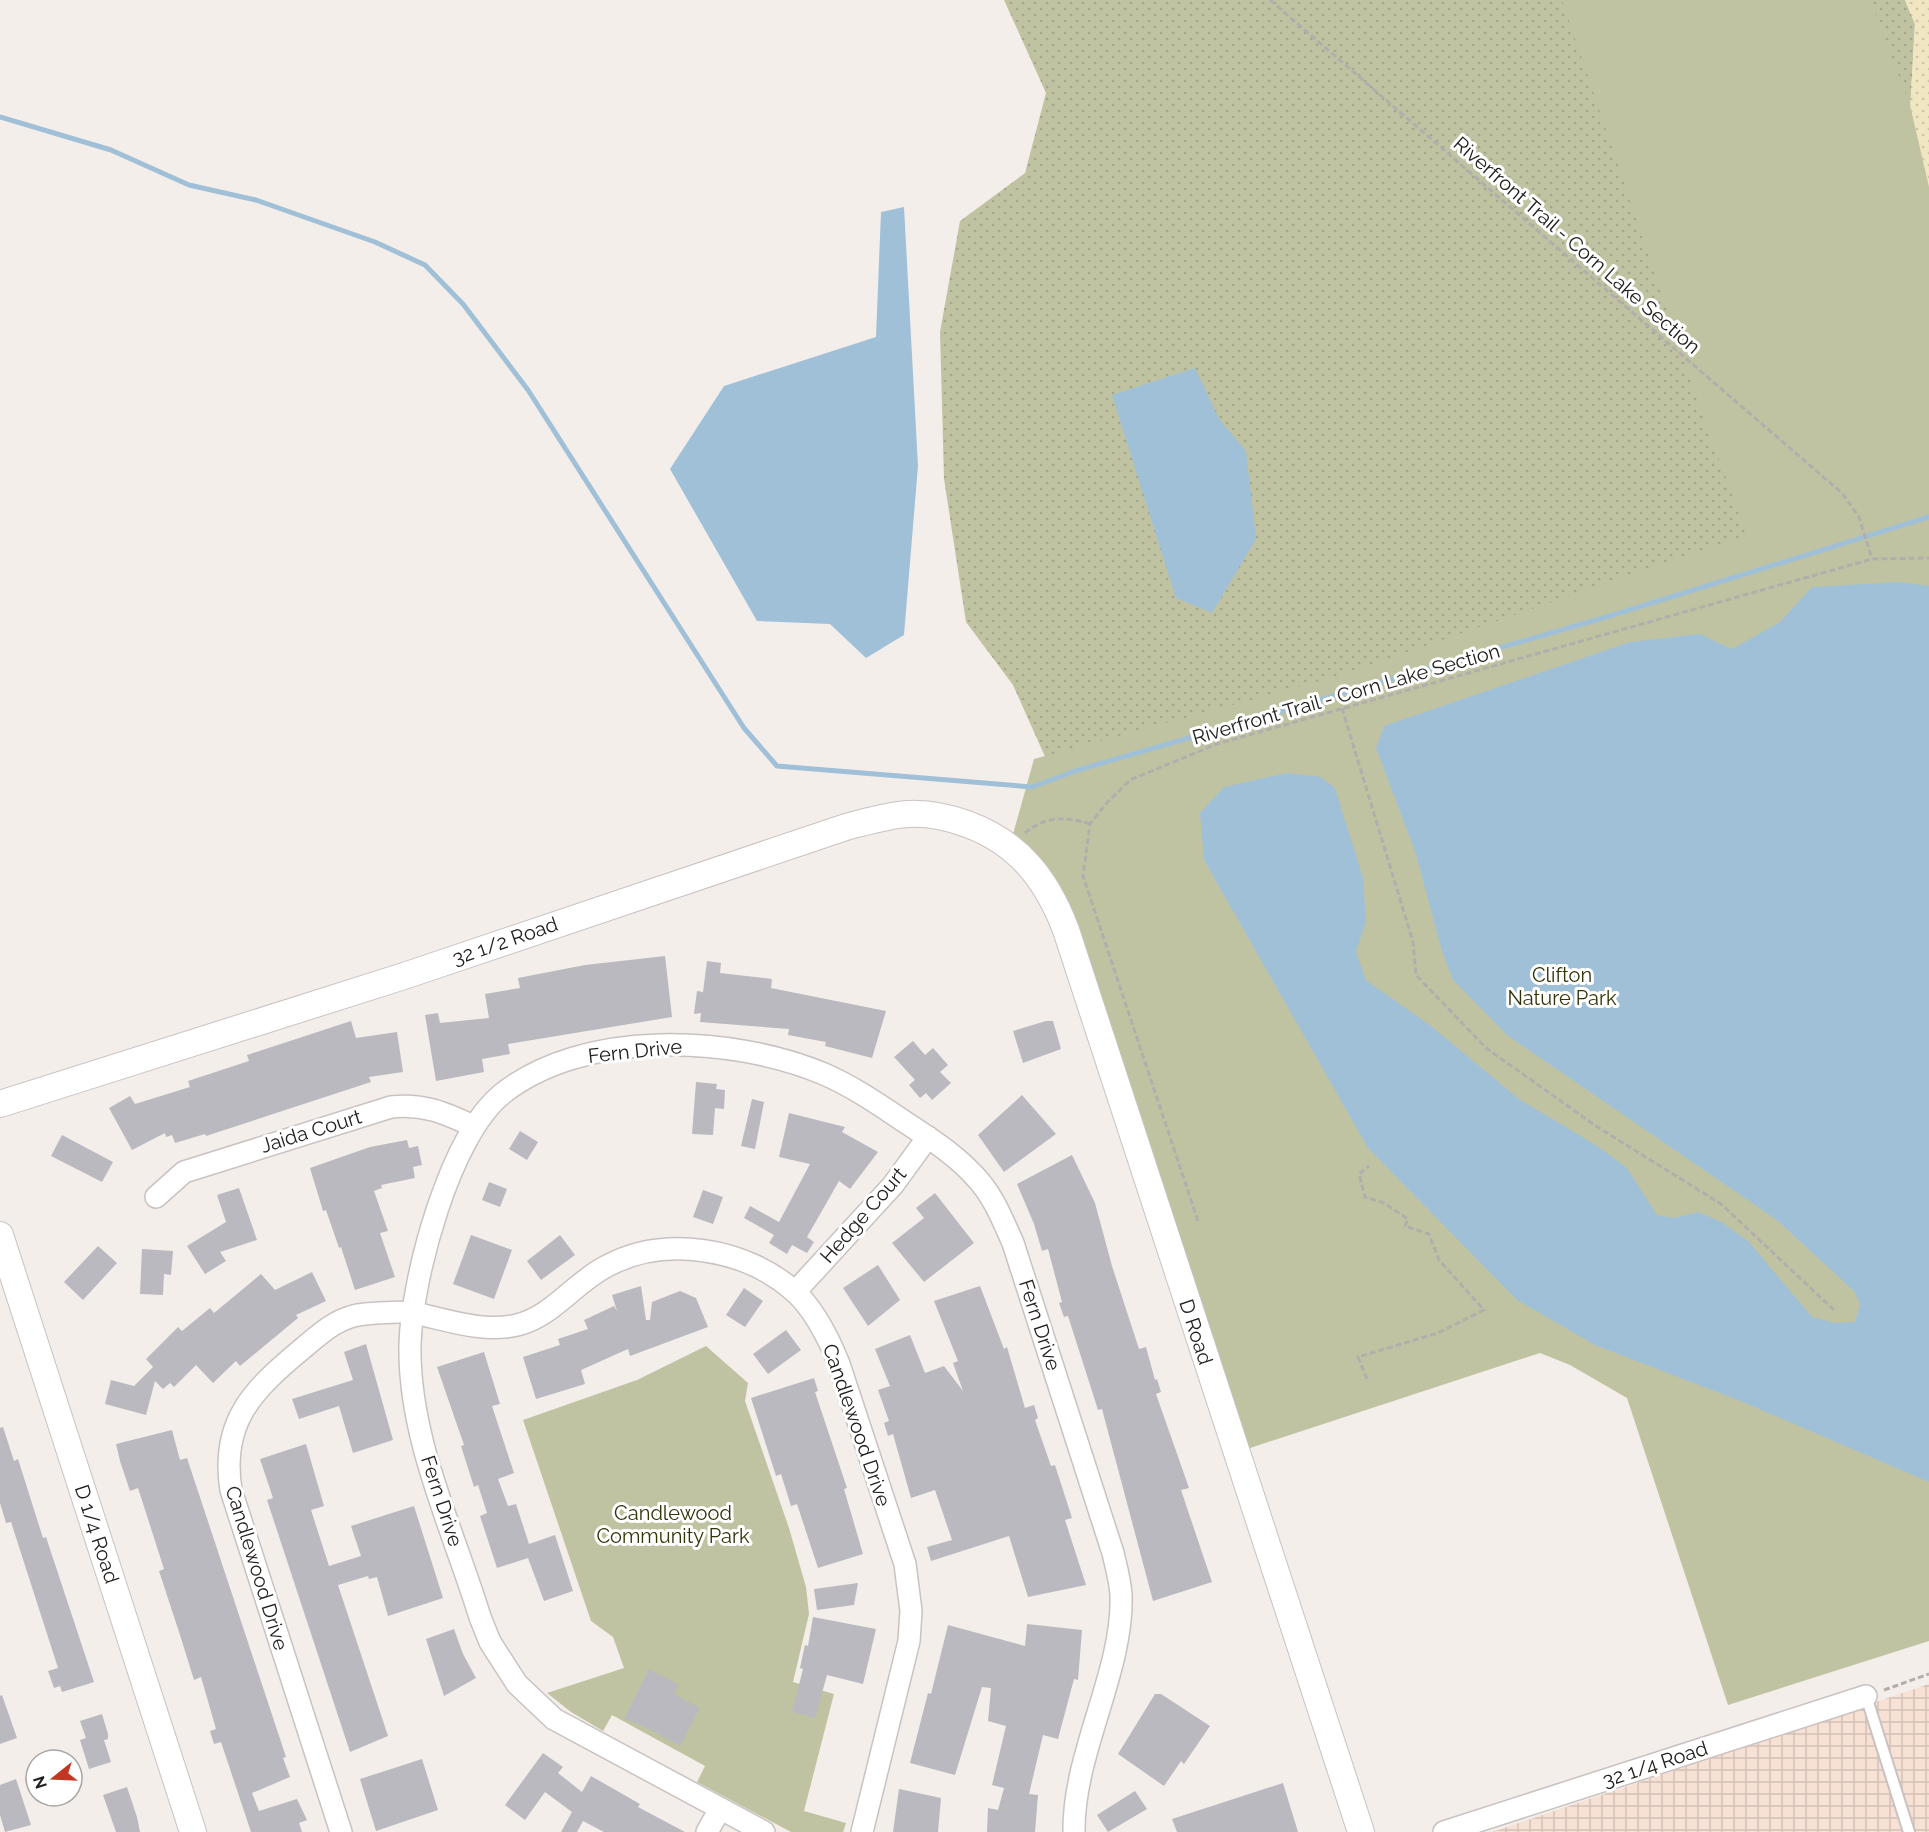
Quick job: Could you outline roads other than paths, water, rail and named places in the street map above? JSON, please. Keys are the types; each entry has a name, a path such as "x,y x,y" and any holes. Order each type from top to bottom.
{"street":[{"name":"32 1/2 Road","path":"0,1104 404,976 877,819 910,814 952,819 982,829 1010,845"},
{"name":"D Road","path":"1010,845 1032,866 1054,900 1066,930 1361,1832"},
{"name":"Fern Drive","path":"764,1832 554,1719 534,1703 502,1664 480,1617 423,1443 412,1395 410,1344 420,1265 454,1165 473,1126 502,1094 544,1067 590,1054 685,1045 720,1047 767,1056 823,1074 856,1090 958,1159 981,1182 997,1206 1012,1243 1113,1553 1120,1593 1119,1627 1078,1783 1074,1832"},
{"name":"Jaida Court","path":"156,1197 184,1172 391,1107 412,1104 437,1109 473,1126"},
{"name":"Hedge Court","path":"795,1292 893,1185 928,1137"},
{"name":"D 1/4 Road","path":"0,1235 193,1832"},
{"name":"Candlewood Drive","path":"341,1832 235,1505 230,1479 231,1447 235,1429 252,1395 264,1381 328,1328 356,1315 413,1313 478,1327 515,1326 542,1315 574,1288 608,1265 638,1254 664,1249 695,1249 731,1256 766,1272 795,1292 830,1341 839,1364 905,1564 911,1611 909,1641 862,1832"},
{"name":"32 1/4 Road","path":"1444,1832 1866,1696"},
{"path":"707,1832 720,1809"}],"lane":[{"path":"1866,1696 1909,1832"}],"water":[{"path":"904,207 918,466 904,635 866,658 830,624 757,621 670,469 724,386 876,337 881,212"},
{"path":"1195,368 1219,419 1246,451 1256,539 1212,613 1176,598 1112,395"},
{"path":"1899,582 1929,586 1929,1482 1743,1402 1595,1345 1517,1300 1368,1148 1204,860 1200,813 1224,787 1287,773 1321,777 1335,788 1363,878 1366,921 1356,952 1366,980 1431,1026 1519,1099 1599,1147 1627,1168 1657,1215 1674,1218 1698,1212 1722,1222 1749,1242 1812,1317 1835,1323 1855,1322 1860,1305 1855,1292 1777,1220 1507,1035 1453,980 1442,951 1415,851 1376,748 1384,726 1630,642 1700,634 1732,649 1780,622 1812,587"}],"waterway":[{"path":"0,117 111,150 189,185 256,200 375,242 425,265 463,304 528,390 744,728 777,766 1032,787 1078,770 1613,615 1929,517"}],"park label":[{"name":"Clifton Nature Park","path":"1562,986"},
{"name":"Candlewood Community Park","path":"673,1524"}]}
